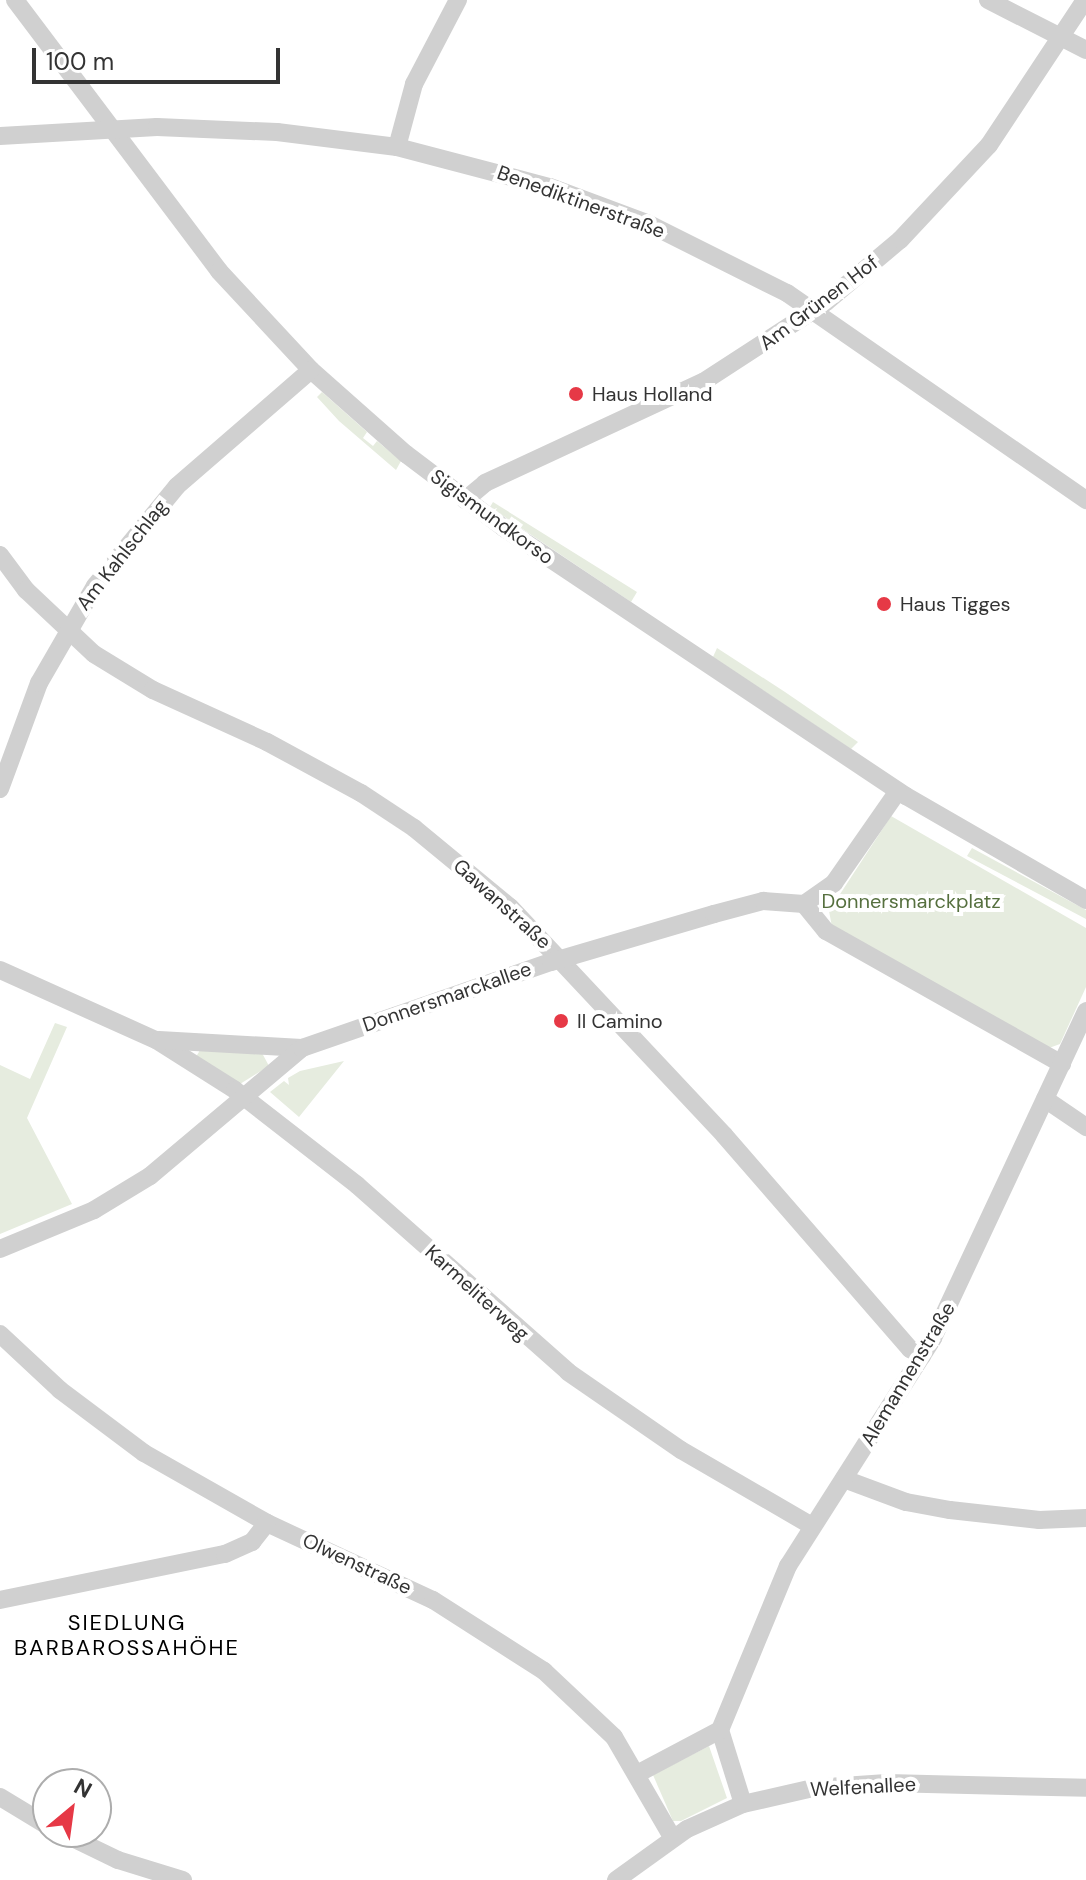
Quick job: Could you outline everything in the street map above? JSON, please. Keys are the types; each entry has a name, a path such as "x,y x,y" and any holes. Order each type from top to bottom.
{"street":[{"name":"Sigismundkorso","path":"15,0 201,250 311,370 465,500 898,791 1086,900"},
{"path":"397,147 414,84 458,0"},
{"path":"988,0 1086,50"},
{"name":"Am Grünen Hof","path":"465,500 485,483 703,382 815,311 946,194 989,145 1064,39 1085,0"},
{"name":"Benediktinerstraße","path":"0,136 110,129 246,130 397,147 522,178 647,223 815,311 1086,500"},
{"name":"Am Kahlschlag","path":"0,789 19,731 66,630 116,557 177,486 311,370"},
{"name":"Gawanstraße","path":"0,555 66,630 133,679 307,762 414,828 510,907 561,958 910,1349 922,1356"},
{"path":"898,791 834,883 804,904 826,931 1062,1064"},
{"name":"Donnersmarckallee","path":"0,1249 115,1198 188,1148 302,1048 561,958 763,901 804,904"},
{"name":"Karmeliterweg","path":"0,970 156,1040 246,1097 357,1185 568,1372 681,1450 812,1526"},
{"name":"Alemannenstraße","path":"720,1730 772,1598 812,1526 922,1356 975,1255 1086,1011"},
{"name":"Karmeliterweg","path":"156,1040 302,1048"},
{"path":"1045,1099 1086,1127"},
{"name":"Olwenstraße","path":"0,1334 107,1427 267,1523 395,1580 521,1654 600,1720 637,1774 672,1837"},
{"path":"844,1479 906,1502 950,1510 1039,1520 1086,1518"},
{"path":"0,1600 225,1554 252,1542 267,1523"},
{"path":"637,1774 720,1730 743,1804"},
{"name":"Welfenallee","path":"616,1880 672,1837 743,1804 841,1785 1086,1788"},
{"path":"0,1797 32,1816"},
{"path":"93,1848 118,1860 183,1880"}],"green space":[{"path":"322,392 367,432 363,438 373,446 377,441 401,461 396,470 339,421 317,397"},
{"path":"493,502 637,592 631,602 490,507"},
{"path":"717,648 858,742 851,749 713,657"},
{"name":"Donnersmarckplatz","path":"891,816 1086,928 1086,987 1060,1044 1049,1048 832,927 829,911"},
{"path":"972,848 1086,910 1086,919 967,856"},
{"path":"55,1023 67,1027 27,1118 72,1204 0,1234 0,1065 30,1079"},
{"path":"200,1050 262,1053 269,1066 240,1084 196,1057"},
{"path":"344,1061 299,1117 270,1092 284,1081 289,1085 288,1078 300,1071"},
{"path":"709,1746 727,1798 681,1821 673,1821 653,1775"}],"place":[{"name":"Haus Holland","path":"576,394"},
{"name":"Haus Tigges","path":"884,604"},
{"name":"Il Camino","path":"561,1021"}],"district":[{"name":"SIEDLUNG BARBAROSSAHÖHE","path":"127,1634"}]}
